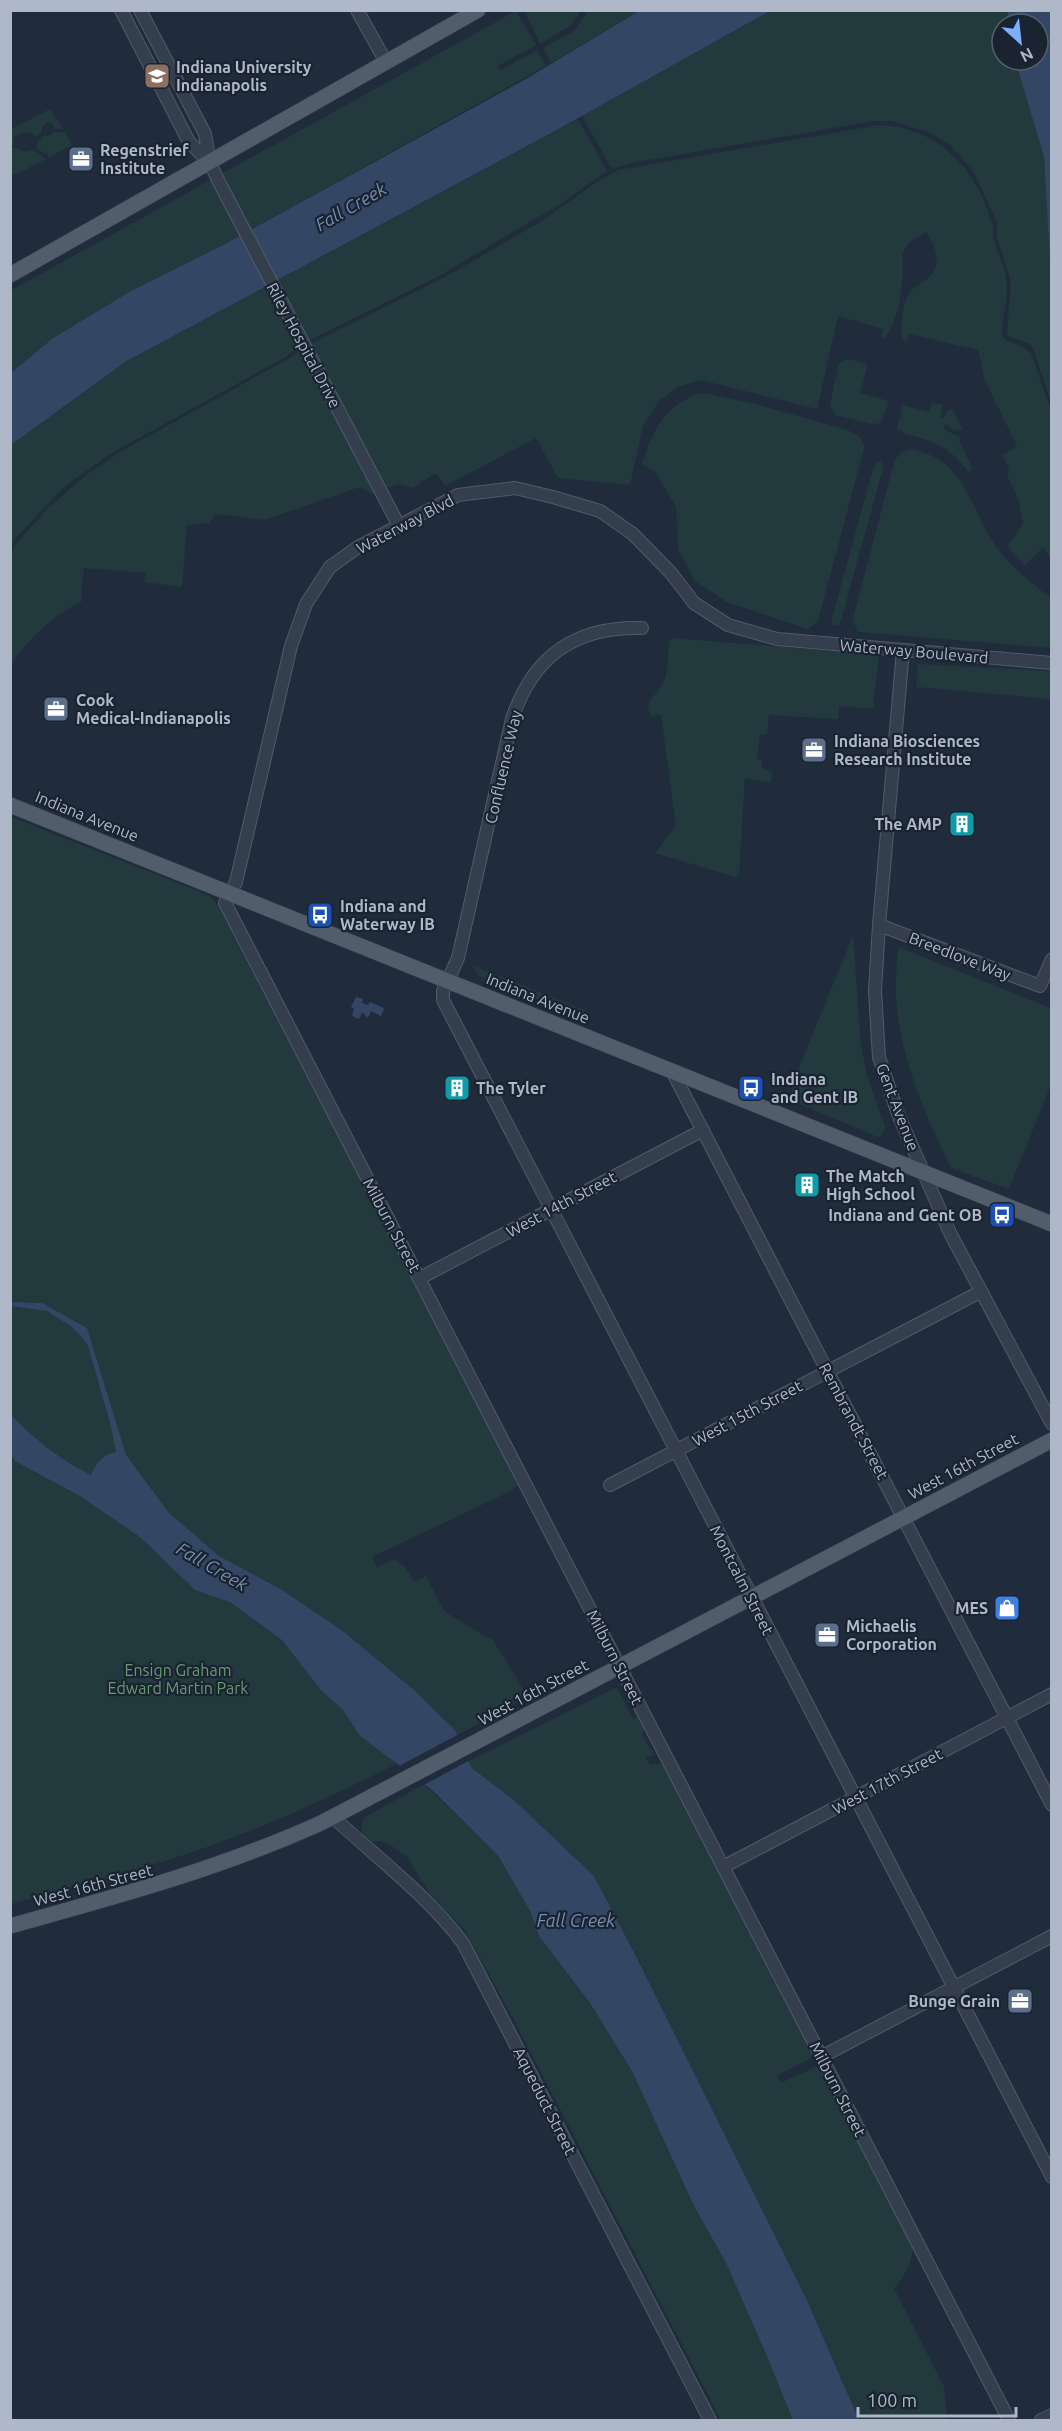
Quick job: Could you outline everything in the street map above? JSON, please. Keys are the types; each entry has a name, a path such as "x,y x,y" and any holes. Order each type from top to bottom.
{"main road":[{"path":"10,275 478,10"},
{"name":"Indiana Avenue","path":"10,805 1052,1224"},
{"name":"West 16th Street","path":"10,1926 172,1881 248,1855 333,1817 1052,1440"}],"street":[{"name":"Riley Hospital Drive","path":"121,10 189,142 210,163"},
{"name":"Riley Hospital Drive","path":"140,10 205,134 210,163 222,188 399,526"},
{"path":"357,10 386,62"},
{"name":"Waterway Blvd","path":"231,894 236,882 255,791 291,646 306,604 330,567 358,547 458,495 515,488 600,511 633,534 671,573 694,603 728,625 777,639"},
{"name":"Confluence Way","path":"447,981 458,958 512,719 525,687 536,671 564,645 600,630 642,628"},
{"name":"Waterway Boulevard","path":"777,639 1052,663"},
{"name":"Gent Avenue","path":"903,650 875,991 879,1057 894,1104 950,1233 1052,1424"},
{"name":"Milburn Street","path":"231,894 225,903 1010,2421"},
{"name":"Breedlove Way","path":"879,925 1040,986 1052,959"},
{"name":"Montcalm Street","path":"447,981 443,991 443,1000 1052,2177"},
{"name":"Rembrandt Street","path":"672,1071 1052,1804"},
{"name":"West 14th Street","path":"420,1278 703,1130"},
{"name":"West 15th Street","path":"610,1485 980,1292"},
{"name":"West 17th Street","path":"723,1867 1052,1694"},
{"name":"Aqueduct Street","path":"333,1817 436,1911 463,1943 710,2421"},
{"path":"821,2057 1052,1936"},
{"path":"1041,2421 1052,2415"}],"green space":[{"path":"516,11 536,45 498,66 501,70 537,50 546,66 225,244 131,291 53,338 11,373 10,291"},
{"path":"532,11 581,11 571,25 540,44 526,14"},
{"path":"588,11 639,11 551,63 543,48 574,31"},
{"path":"770,11 1008,11 990,12 990,72 1019,72 1044,157 1052,275 1051,403 1033,348 1030,344 1009,336 1007,333 1011,282 997,237 997,222 973,171 950,145 929,132 892,121 874,121 614,168 610,166 582,116"},
{"path":"50,109 63,129 55,129 53,124 48,122 42,127 37,137 28,132 18,134 13,139 14,144 11,147 11,129"},
{"path":"578,119 607,171 559,205 439,276 304,343 284,358 110,454 64,487 11,543 11,445 125,362"},
{"path":"879,125 919,133 936,142 965,168 985,203 993,225 994,241 1007,279 1002,336 1031,353 1051,411 1051,558 1043,547 1025,565 1007,546 1023,524 1019,501 1007,475 1009,470 1003,455 1017,446 985,381 978,350 909,334 906,343 901,335 904,308 909,293 928,278 935,268 935,249 926,232 912,240 902,253 903,274 898,309 885,338 881,337 883,329 838,316 817,409 701,380 678,387 659,401 643,426 630,485 558,478 536,438 445,486 437,474 413,488 398,484 372,494 362,488 357,488 264,520 216,514 209,523 187,525 182,587 144,582 146,573 84,568 82,601 42,628 11,664 11,550 48,508 86,475 125,449 288,359 308,345 443,278 542,221 595,183 618,170"},
{"path":"54,132 65,132 72,145 50,157 36,148 43,136 50,136"},
{"path":"16,147 25,152 34,150 46,159 17,174 11,173 12,149"},
{"path":"848,359 868,364 860,393 889,401 880,424 874,423 874,425 836,415 830,404 839,363"},
{"path":"697,394 709,394 755,404 848,430 859,436 865,445 818,621 808,629 727,602 695,581 678,549 676,507 656,473 642,464 655,431 668,413"},
{"path":"932,403 943,404 940,417 943,419 948,410 952,409 963,431 952,429 946,424 943,429 962,438 959,440 973,470 968,472 955,456 940,446 896,429 901,415 901,404 929,412"},
{"path":"912,449 944,463 955,474 1001,553 1051,599 1051,648 857,632 852,622 895,459 904,451"},
{"path":"880,461 884,465 841,620 839,625 834,625 831,622 873,469 876,462"},
{"path":"673,638 879,655 873,709 839,706 838,719 769,715 767,734 760,734 757,759 762,759 762,768 772,773 771,783 745,778 739,874 735,877 655,853 676,826 661,715 651,716 648,710 650,699 657,693 665,679 669,640"},
{"path":"918,664 1051,671 1051,699 916,687"},
{"name":"Ensign Graham Edward Martin Park","path":"11,817 203,893 217,904 519,1484 511,1491 372,1557 377,1567 395,1559 406,1568 414,1582 426,1576 444,1611 488,1638 491,1637 528,1696 456,1736 455,1734 271,1823 159,1863 11,1904"},
{"path":"853,935 861,1046 867,1075 885,1127 882,1135 878,1137 790,1100 795,1078"},
{"path":"898,947 1051,1008 1051,1085 1009,1189 951,1168 941,1147 915,1086 903,1043 896,998"},
{"path":"472,965 584,1010 582,1018 479,976"},
{"path":"624,1686 645,1725 642,1735 654,1755 646,1758 650,1765 665,1763 813,2053 809,2059 777,2075 781,2083 815,2067 821,2067 914,2244 908,2268 894,2288 944,2387 947,2420 859,2420 806,2298 635,1953 594,1876 515,1801 472,1768 469,1761 617,1687 633,1719 637,1718 621,1687"},
{"path":"424,1784 499,1857 531,1913 539,1936 590,2003 617,2044 632,2071 694,2206 726,2263 793,2420 721,2420 465,1930 430,1894 407,1857 389,1844 378,1841 372,1843 364,1834 361,1825 365,1817"}],"water":[{"name":"Fall Creek","path":"639,11 770,11 555,131 125,362 11,445 11,373 53,338 131,291 225,244 526,79"},
{"path":"1051,11 1051,275 1044,157 1019,72 1050,72 1050,12 1008,12"},
{"path":"356,997 363,999 362,1003 368,1005 370,1002 384,1008 381,1016 371,1011 368,1018 362,1012 359,1019 352,1016 354,1009 351,1007"},
{"name":"Fall Creek","path":"11,1302 42,1303 87,1328 126,1455 169,1513 219,1556 282,1590 344,1632 415,1691 455,1730 472,1768 515,1801 594,1876 806,2298 859,2420 793,2420 726,2263 694,2206 632,2071 590,2003 539,1936 531,1913 499,1857 432,1790 360,1736 343,1710 321,1690 282,1640 230,1602 195,1590 140,1537 80,1496 15,1461 11,1455 10,1415 58,1456 91,1475 100,1460 116,1452 110,1422 87,1343 72,1327 47,1311 11,1306"}],"pier":[{"path":"459,1734 472,1759 422,1786 397,1767"}],"place":[{"name":"Indiana University Indianapolis","path":"157,76"},
{"name":"Regenstrief Institute","path":"81,159"},
{"name":"Cook Medical-Indianapolis","path":"56,709"},
{"name":"Indiana Biosciences Research Institute","path":"814,750"},
{"name":"The AMP","path":"962,824"},
{"name":"Indiana and Waterway IB","path":"320,915"},
{"name":"The Tyler","path":"457,1088"},
{"name":"Indiana and Gent IB","path":"751,1088"},
{"name":"The Match High School","path":"807,1185"},
{"name":"Indiana and Gent OB","path":"1002,1215"},
{"name":"MES","path":"1007,1608"},
{"name":"Michaelis Corporation","path":"827,1635"},
{"name":"Bunge Grain","path":"1020,2001"}]}
